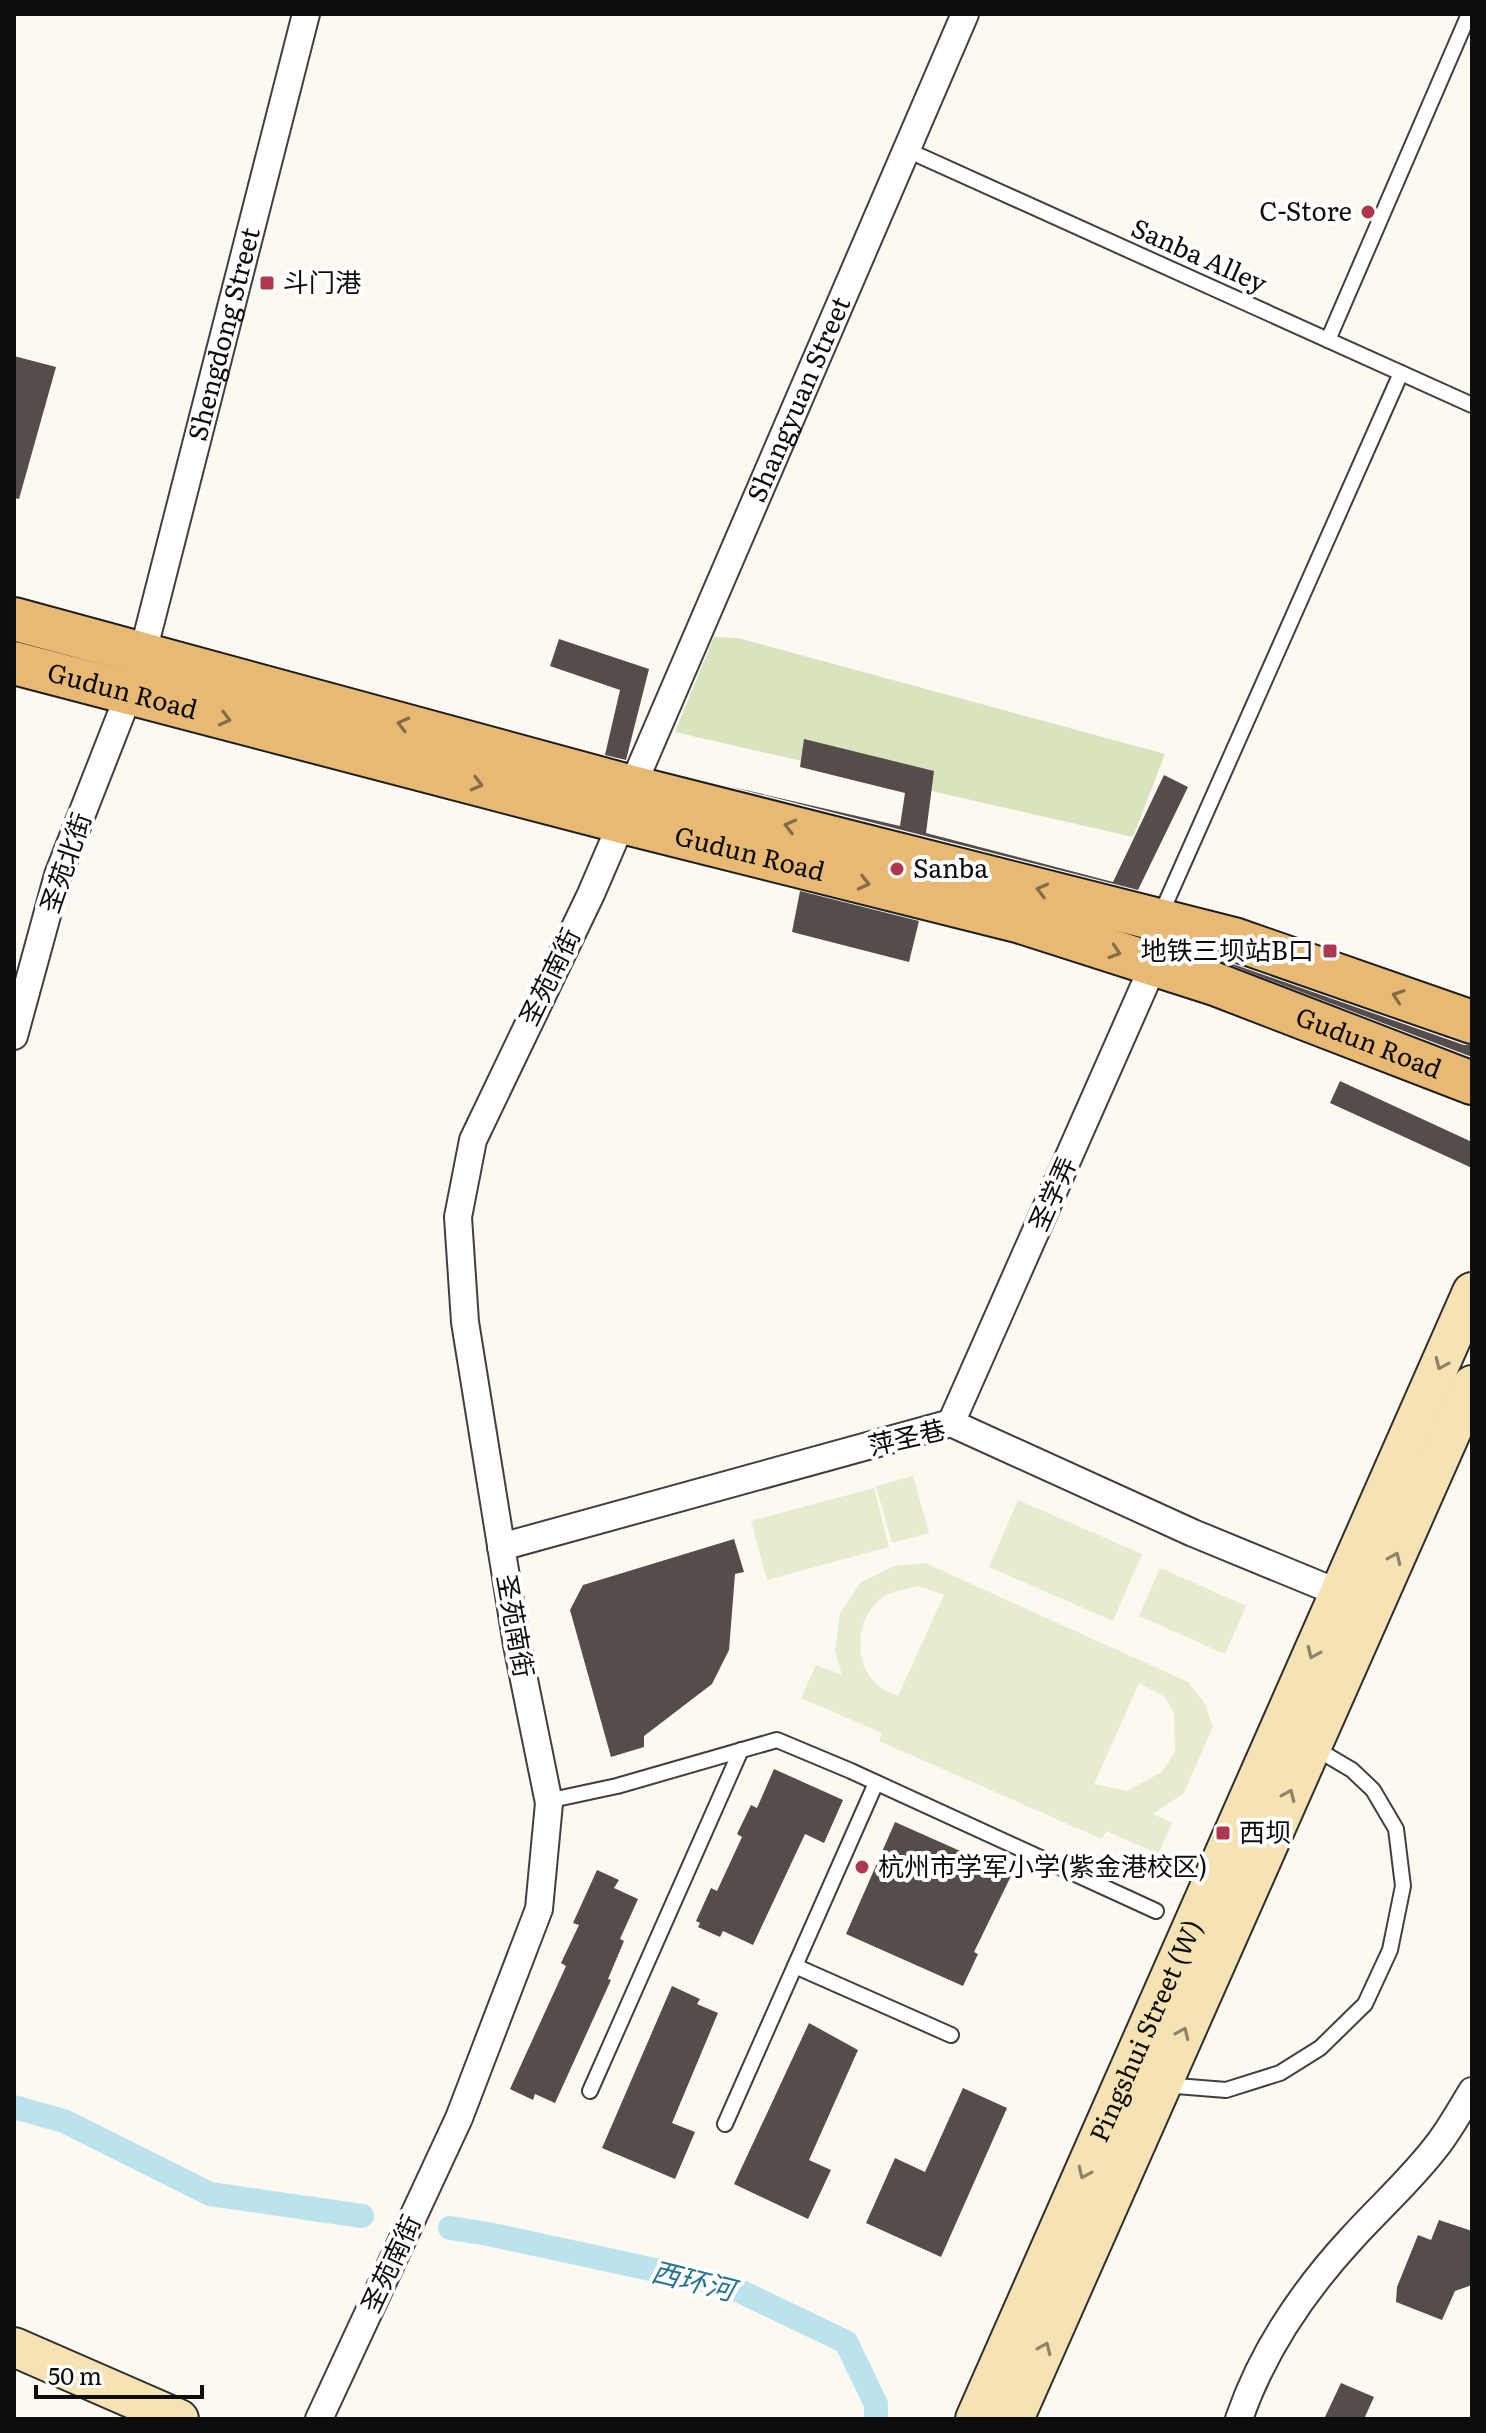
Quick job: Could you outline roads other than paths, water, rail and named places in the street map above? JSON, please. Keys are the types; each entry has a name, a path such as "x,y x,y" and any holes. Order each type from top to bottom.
{"main road":[{"name":"Gudun Road","path":"14,619 143,652 627,804 1154,964 1215,984 1472,1083"},
{"name":"Gudun Road","path":"14,663 129,694 1158,920 1234,939 1472,1022"},
{"name":"Pingshui Street (W)","path":"975,2419 1472,1292"},
{"name":"Pingshui Street (W)","path":"1014,2419 1472,1385"},
{"path":"14,2347 179,2419"}],"street":[{"name":"Shengdong Street","path":"143,652 306,14"},
{"name":"Shangyuan Street","path":"627,804 965,14"},
{"name":"圣苑北街","path":"14,1036 58,875 129,694"},
{"name":"圣苑南街","path":"319,2419 459,2118 539,1909 549,1803 517,1645 465,1322 458,1217 473,1140 591,894 627,804"},
{"name":"圣学弄","path":"951,1423 1154,964"},
{"name":"萍圣巷","path":"501,1547 951,1423 1193,1533 1339,1593"},
{"path":"1239,2419 1255,2379 1313,2283 1430,2154 1472,2091"}],"lane":[{"path":"1328,340 1469,14"},
{"name":"Sanba Alley","path":"907,150 1472,405"},
{"path":"1158,920 1401,373"},
{"path":"561,1798 617,1786 777,1740 1156,1911"},
{"path":"1160,2085 1226,2090 1280,2073 1320,2048 1365,2004 1390,1950 1403,1886 1396,1829 1373,1790 1352,1770 1311,1746"},
{"path":"590,2091 741,1750"},
{"path":"725,2124 876,1783"},
{"path":"795,1966 951,2035"}],"waterway":[{"name":"西环河","path":"14,2107 64,2121 210,2194 362,2216"},
{"name":"西环河","path":"450,2228 729,2286 846,2342 876,2404 876,2419"}],"place":[{"name":"C-Store","path":"1368,212"},
{"name":"斗门港","path":"267,283"},
{"name":"Sanba","path":"897,869"},
{"name":"地铁三坝站B口","path":"1330,951"},
{"name":"西坝","path":"1223,1833"},
{"name":"杭州市学军小学(紫金港校区)","path":"862,1867"}]}
